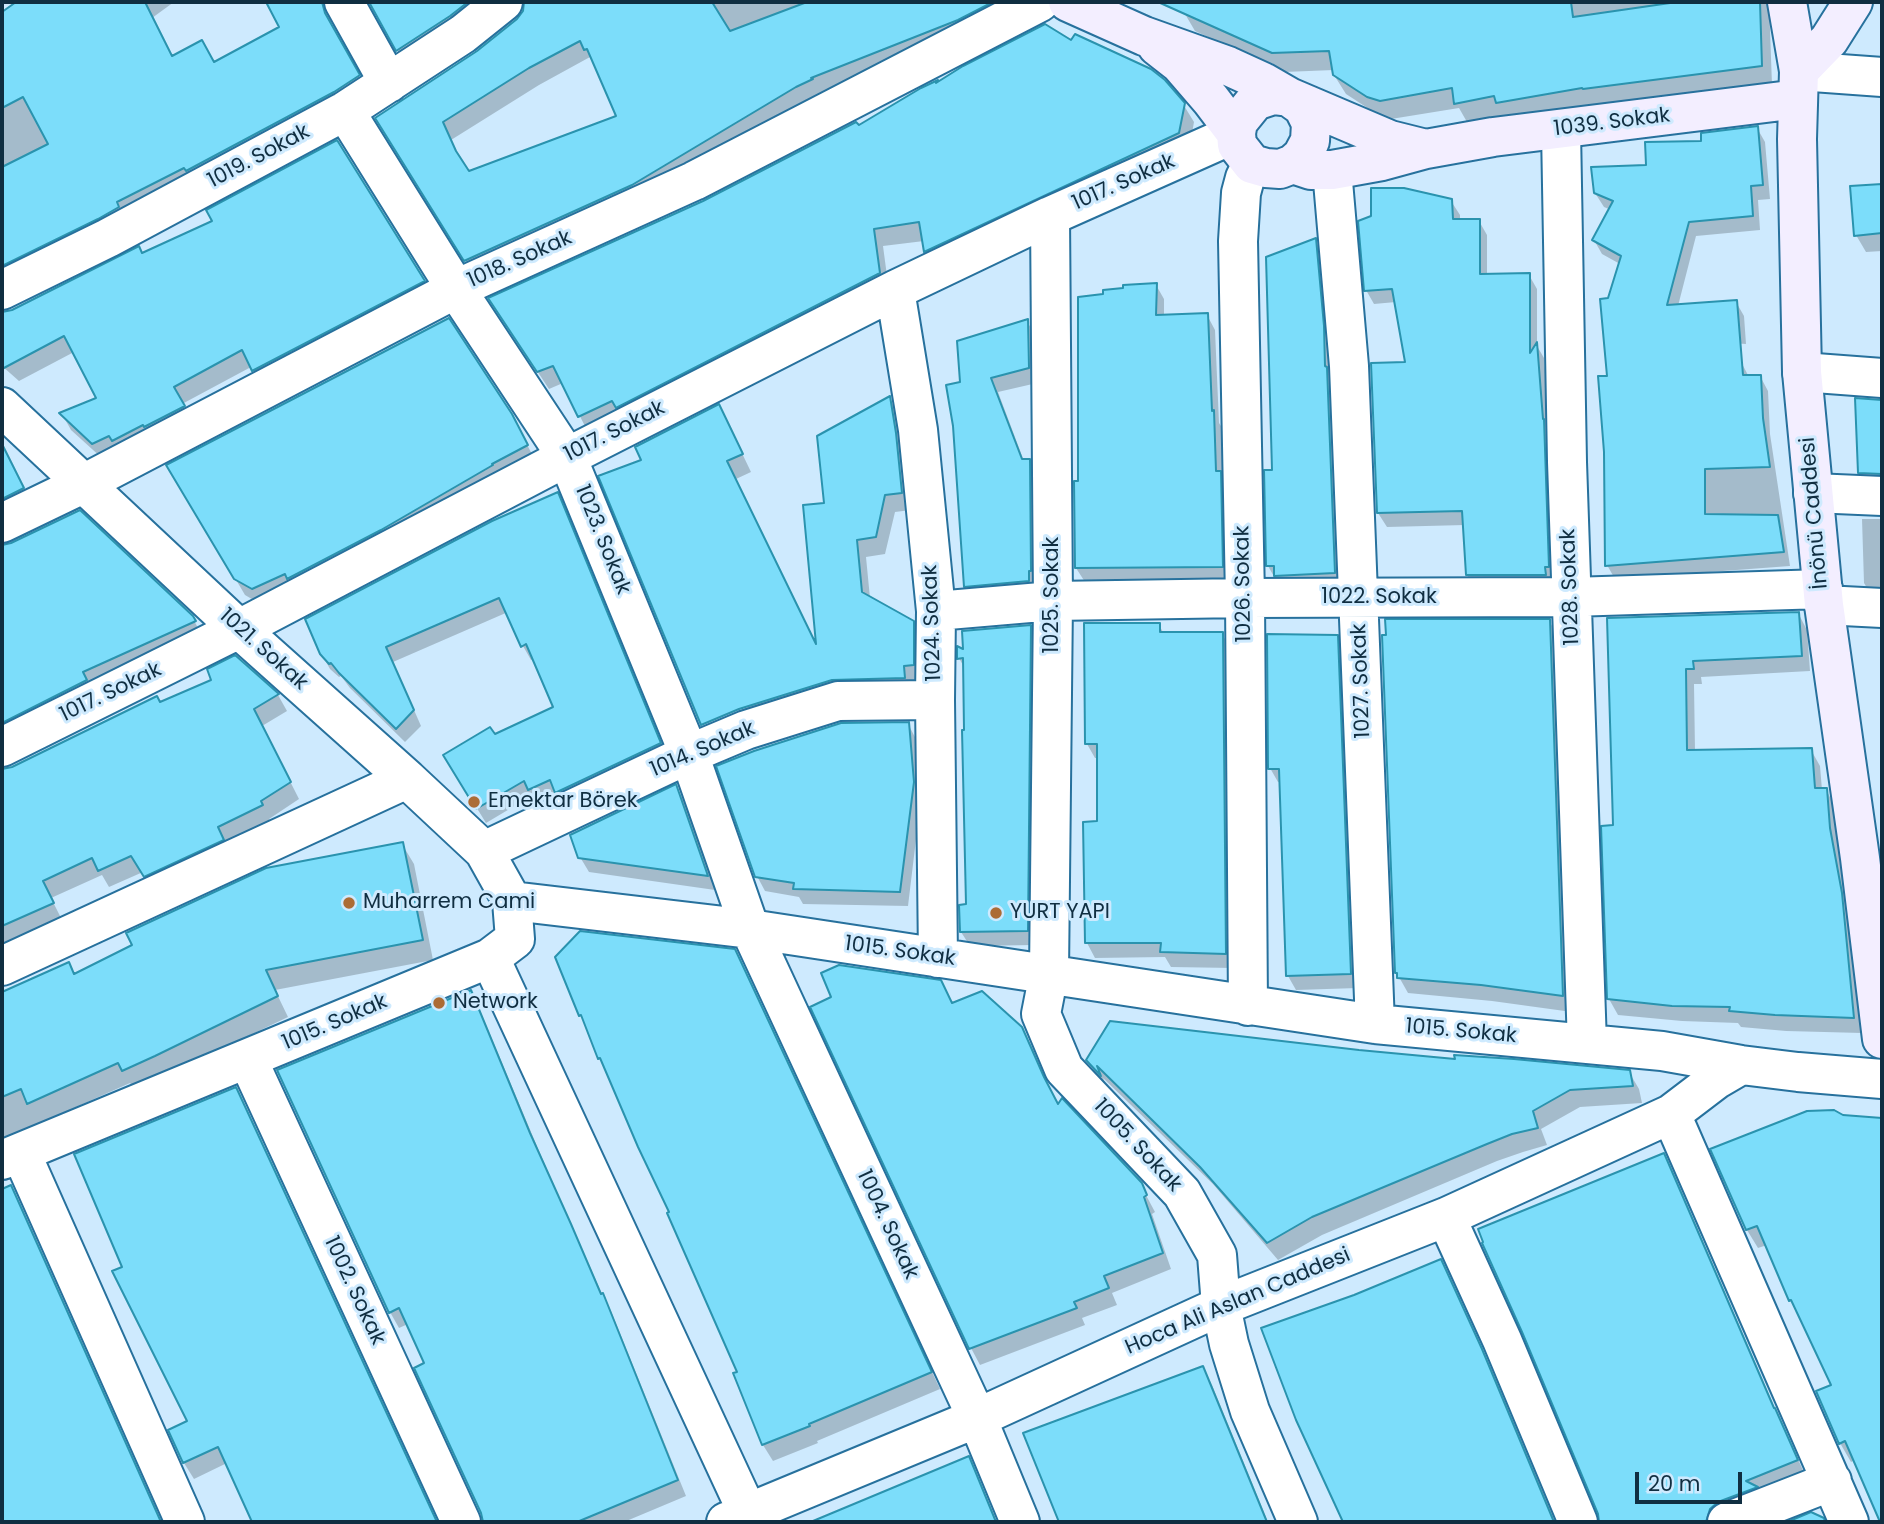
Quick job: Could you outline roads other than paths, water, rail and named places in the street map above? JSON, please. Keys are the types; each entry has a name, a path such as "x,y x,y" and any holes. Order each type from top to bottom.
{"street":[{"path":"344,2 389,83"},
{"name":"1019. Sokak","path":"2,290 108,238 345,111 463,34 503,2"},
{"name":"1018. Sokak","path":"2,523 83,484 456,289 694,181 1040,2"},
{"name":"İnönü Caddesi","path":"1787,2 1799,85 1802,372 1813,493 1823,597 1871,858 1882,1039"},
{"path":"1799,85 1853,2"},
{"path":"1088,5 1144,36 1180,64 1212,100 1244,148 1266,168 1280,169 1293,164 1302,156 1310,141 1311,122 1303,107 1289,97 1273,95 1255,101 1238,122 1244,148"},
{"path":"1144,36 1228,66 1289,97 1390,140 1426,149"},
{"path":"1799,85 1882,77"},
{"name":"1039. Sokak","path":"1293,164 1311,170 1332,170 1382,161 1426,149 1493,137 1561,130 1799,85"},
{"name":"1023. Sokak","path":"345,111 456,289 567,457 689,754 750,929"},
{"name":"1028. Sokak","path":"1561,130 1566,448 1587,1044"},
{"name":"1017. Sokak","path":"2,747 239,629 567,457 895,290 1050,216 1244,148"},
{"name":"1026. Sokak","path":"1244,148 1245,178 1241,193 1238,241 1245,597 1248,1006"},
{"name":"1027. Sokak","path":"1332,170 1349,366 1375,1024"},
{"name":"1025. Sokak","path":"1049,973 1053,601 1050,216"},
{"name":"1024. Sokak","path":"895,290 918,430 936,611 939,958"},
{"path":"1802,372 1882,378"},
{"name":"1021. Sokak","path":"2,407 239,629 484,851 512,901"},
{"path":"1813,493 1882,496"},
{"name":"1022. Sokak","path":"936,611 1053,601 1245,597 1823,597 1882,608"},
{"name":"1014. Sokak","path":"484,851 689,754 746,730 838,701 935,700"},
{"path":"2,966 407,779"},
{"name":"1015. Sokak","path":"11,1156 490,958 515,939 512,901 750,929 1375,1024 1662,1051 1741,1065 1882,1079"},
{"name":"1004. Sokak","path":"750,929 977,1418 1020,1522"},
{"path":"490,958 742,1519"},
{"name":"1005. Sokak","path":"1049,973 1041,1014 1064,1069 1182,1193 1217,1255 1221,1306 1229,1344 1250,1411 1298,1522"},
{"name":"1002. Sokak","path":"248,1060 461,1522"},
{"name":"Hoca Ali Aslan Caddesi","path":"742,1519 977,1418 1221,1306 1446,1217 1671,1114 1717,1079 1741,1065"},
{"path":"1671,1114 1850,1522"},
{"path":"11,1156 185,1522"},
{"path":"1446,1217 1502,1340 1578,1522"},
{"path":"1727,1522 1832,1481"}],"place":[{"name":"Emektar Börek","path":"474,802"},
{"name":"Muharrem Cami","path":"349,903"},
{"name":"YURT YAPI","path":"996,913"},
{"name":"Network","path":"439,1003"}]}
